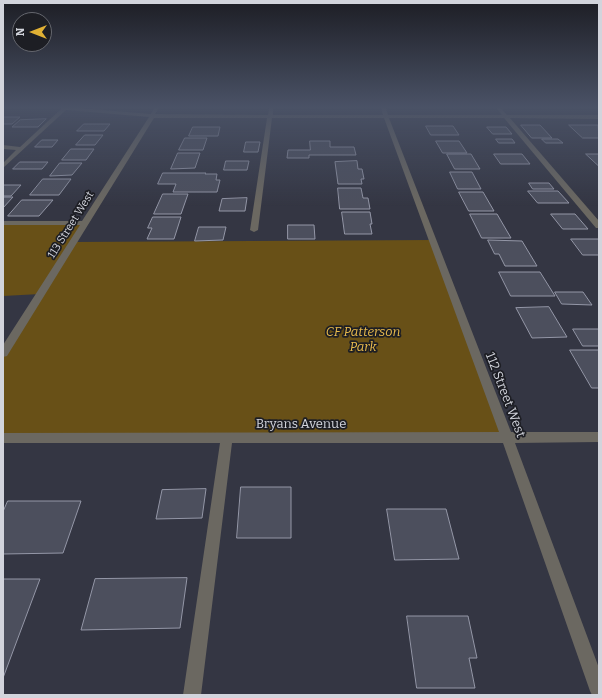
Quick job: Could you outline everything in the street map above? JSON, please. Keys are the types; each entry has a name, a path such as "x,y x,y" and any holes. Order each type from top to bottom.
{"street":[{"path":"3,166 29,141"},
{"name":"113 Street West","path":"3,353 137,141"},
{"path":"254,230 267,141"},
{"name":"112 Street West","path":"396,141 507,438 599,691"},
{"path":"525,141 599,226"},
{"path":"3,147 20,149"},
{"path":"3,223 85,223"},
{"path":"192,695 227,437"},
{"name":"Bryans Avenue","path":"3,438 599,437"}],"green space":[{"name":"CF Patterson Park","path":"3,223 85,223 73,242 432,240 507,438 3,438 3,353 40,294 3,296"}],"building":[{"path":"41,141 58,141 52,147 35,147"},
{"path":"80,141 99,141 95,145 76,145"},
{"path":"184,141 206,141 203,150 179,150"},
{"path":"310,141 330,141 330,147 354,147 356,155 309,155 309,158 287,158 288,150 310,150"},
{"path":"436,141 459,141 467,153 443,153"},
{"path":"497,141 513,141 515,143 499,143"},
{"path":"544,141 560,141 563,143 546,143"},
{"path":"246,142 260,142 258,152 244,152"},
{"path":"71,149 94,149 86,160 62,160"},
{"path":"178,153 200,153 195,168 171,169"},
{"path":"447,154 471,154 480,169 455,169"},
{"path":"494,154 522,154 530,164 501,164"},
{"path":"586,154 599,154 599,166"},
{"path":"226,161 249,161 247,170 224,170"},
{"path":"357,161 358,169 362,169 364,179 361,179 362,184 338,184 335,162"},
{"path":"20,162 48,162 42,169 13,169"},
{"path":"60,163 82,163 72,175 50,176"},
{"path":"450,172 472,172 481,189 458,189"},
{"path":"163,173 217,174 216,180 220,180 217,192 173,192 176,184 158,184"},
{"path":"43,179 71,179 59,195 30,195"},
{"path":"529,183 549,183 554,189 533,189"},
{"path":"3,185 21,185 11,196 3,196"},
{"path":"338,188 361,188 363,198 368,198 370,209 340,209"},
{"path":"528,191 558,191 569,203 538,203"},
{"path":"459,192 483,192 494,211 469,211"},
{"path":"163,194 188,194 181,214 154,214"},
{"path":"3,197 13,197 3,208"},
{"path":"247,198 245,211 219,211 222,199"},
{"path":"22,200 53,200 39,216 8,216"},
{"path":"342,212 370,212 372,234 345,234"},
{"path":"470,214 497,214 511,238 482,238"},
{"path":"551,214 575,214 588,229 563,229"},
{"path":"153,217 181,217 174,239 147,239 152,228 148,228"},
{"path":"288,225 314,225 315,239 288,239"},
{"path":"199,227 226,227 223,240 195,241"},
{"path":"571,239 599,239 599,255 583,255"},
{"path":"488,240 522,241 537,266 505,266 499,254 495,254"},
{"path":"499,272 540,272 555,296 511,296"},
{"path":"555,292 583,292 592,305 562,304"},
{"path":"549,307 567,337 532,338 516,308"},
{"path":"573,329 599,329 599,346 583,346"},
{"path":"570,350 599,350 599,388 592,388"},
{"path":"241,487 291,487 291,538 237,538"},
{"path":"206,489 202,518 156,519 162,490"},
{"path":"8,501 81,501 63,553 3,554 3,512"},
{"path":"387,509 446,509 459,559 395,560"},
{"path":"187,578 180,628 81,630 95,579"},
{"path":"3,579 40,579 3,678"},
{"path":"407,616 468,616 477,658 469,658 475,688 417,688"}]}
